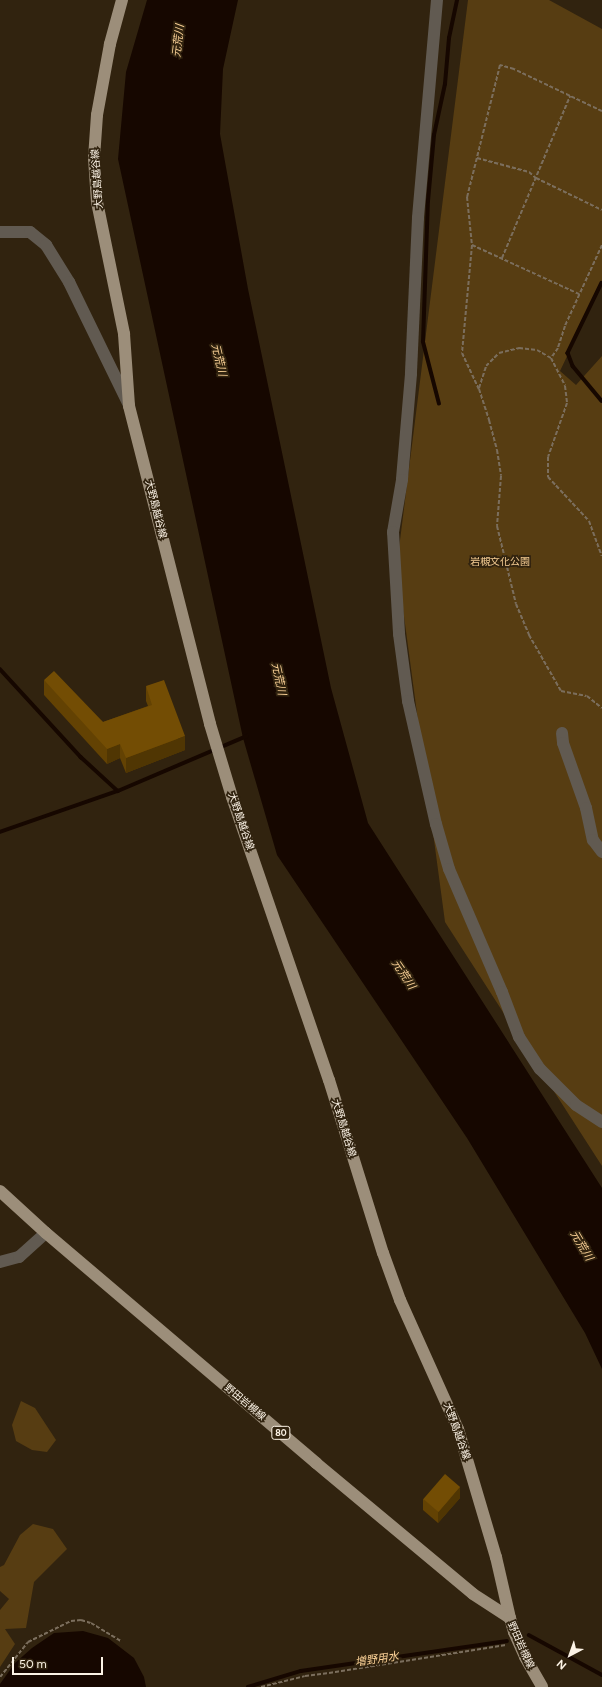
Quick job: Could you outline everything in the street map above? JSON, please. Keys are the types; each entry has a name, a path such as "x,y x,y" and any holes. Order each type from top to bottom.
{"main road":[{"name":"大野島越谷線","path":"122,0 110,44 97,115 94,158 96,202 124,334 130,406 210,724 232,797 329,1080 383,1253 400,1300 458,1428 496,1557 510,1618"},
{"name":"野田岩槻線","path":"0,1192 46,1233 473,1594 510,1618 519,1644 542,1687"}],"street":[{"path":"437,0 418,218 411,374 402,480 393,532 399,634 408,700 436,824 449,869 502,992 519,1038 540,1069 576,1105 602,1122"},
{"path":"0,232 30,232 46,244 68,282 130,406"},
{"path":"562,733 563,743 586,808 593,840 602,852"},
{"path":"0,1262 19,1257 46,1233"}],"path":[{"path":"602,111 514,69 500,65 467,197 472,245 462,353 478,389 489,420 497,450 501,476 497,526 516,604 529,635 561,691 587,696 602,708"},
{"path":"502,258 570,96"},
{"path":"476,158 529,172 536,178 602,210"},
{"path":"472,245 580,294"},
{"path":"551,358 558,348 565,326 602,245"},
{"path":"478,389 486,366 499,353 519,348 536,350 551,358 564,386 567,403 548,457 548,476 589,521 602,556"},
{"path":"0,1677 28,1642 71,1621 81,1620 96,1625 121,1641"},
{"path":"261,1687 305,1676 519,1644"}],"green space":[{"name":"岩槻文化公園","path":"468,0 549,0 602,29 602,283 560,371 576,385 602,356 602,1166 445,922 397,564"},
{"path":"21,1401 35,1408 56,1440 47,1452 32,1450 16,1441 12,1425"},
{"path":"33,1524 53,1529 67,1549 34,1582 26,1628 5,1629 15,1644 0,1667 0,1610 9,1599 0,1591 0,1567 4,1565 20,1535"}],"water":[{"name":"元荒川","path":"147,0 238,0 223,69 220,134 248,289 331,688 368,823 602,1188 602,1369 585,1333 467,1138 277,855 243,738 118,159 126,72"},
{"path":"83,1631 108,1638 134,1658 144,1677 146,1687 0,1687 0,1684 15,1663 32,1648 54,1633"}],"building":[{"path":"54,671 103,722 152,705 146,686 164,680 185,736 126,758 120,744 107,749 44,680"},
{"path":"445,1474 460,1487 438,1512 423,1499"}],"waterway":[{"path":"439,404 423,342 428,201 434,135 445,84 449,38 457,0"},
{"path":"602,283 568,353 573,366 602,401"},
{"path":"0,669 81,757 118,791"},
{"path":"0,832 118,791 247,736"},
{"name":"増野用水","path":"529,1635 602,1675"},
{"name":"増野用水","path":"248,1687 301,1671 507,1641"}]}
